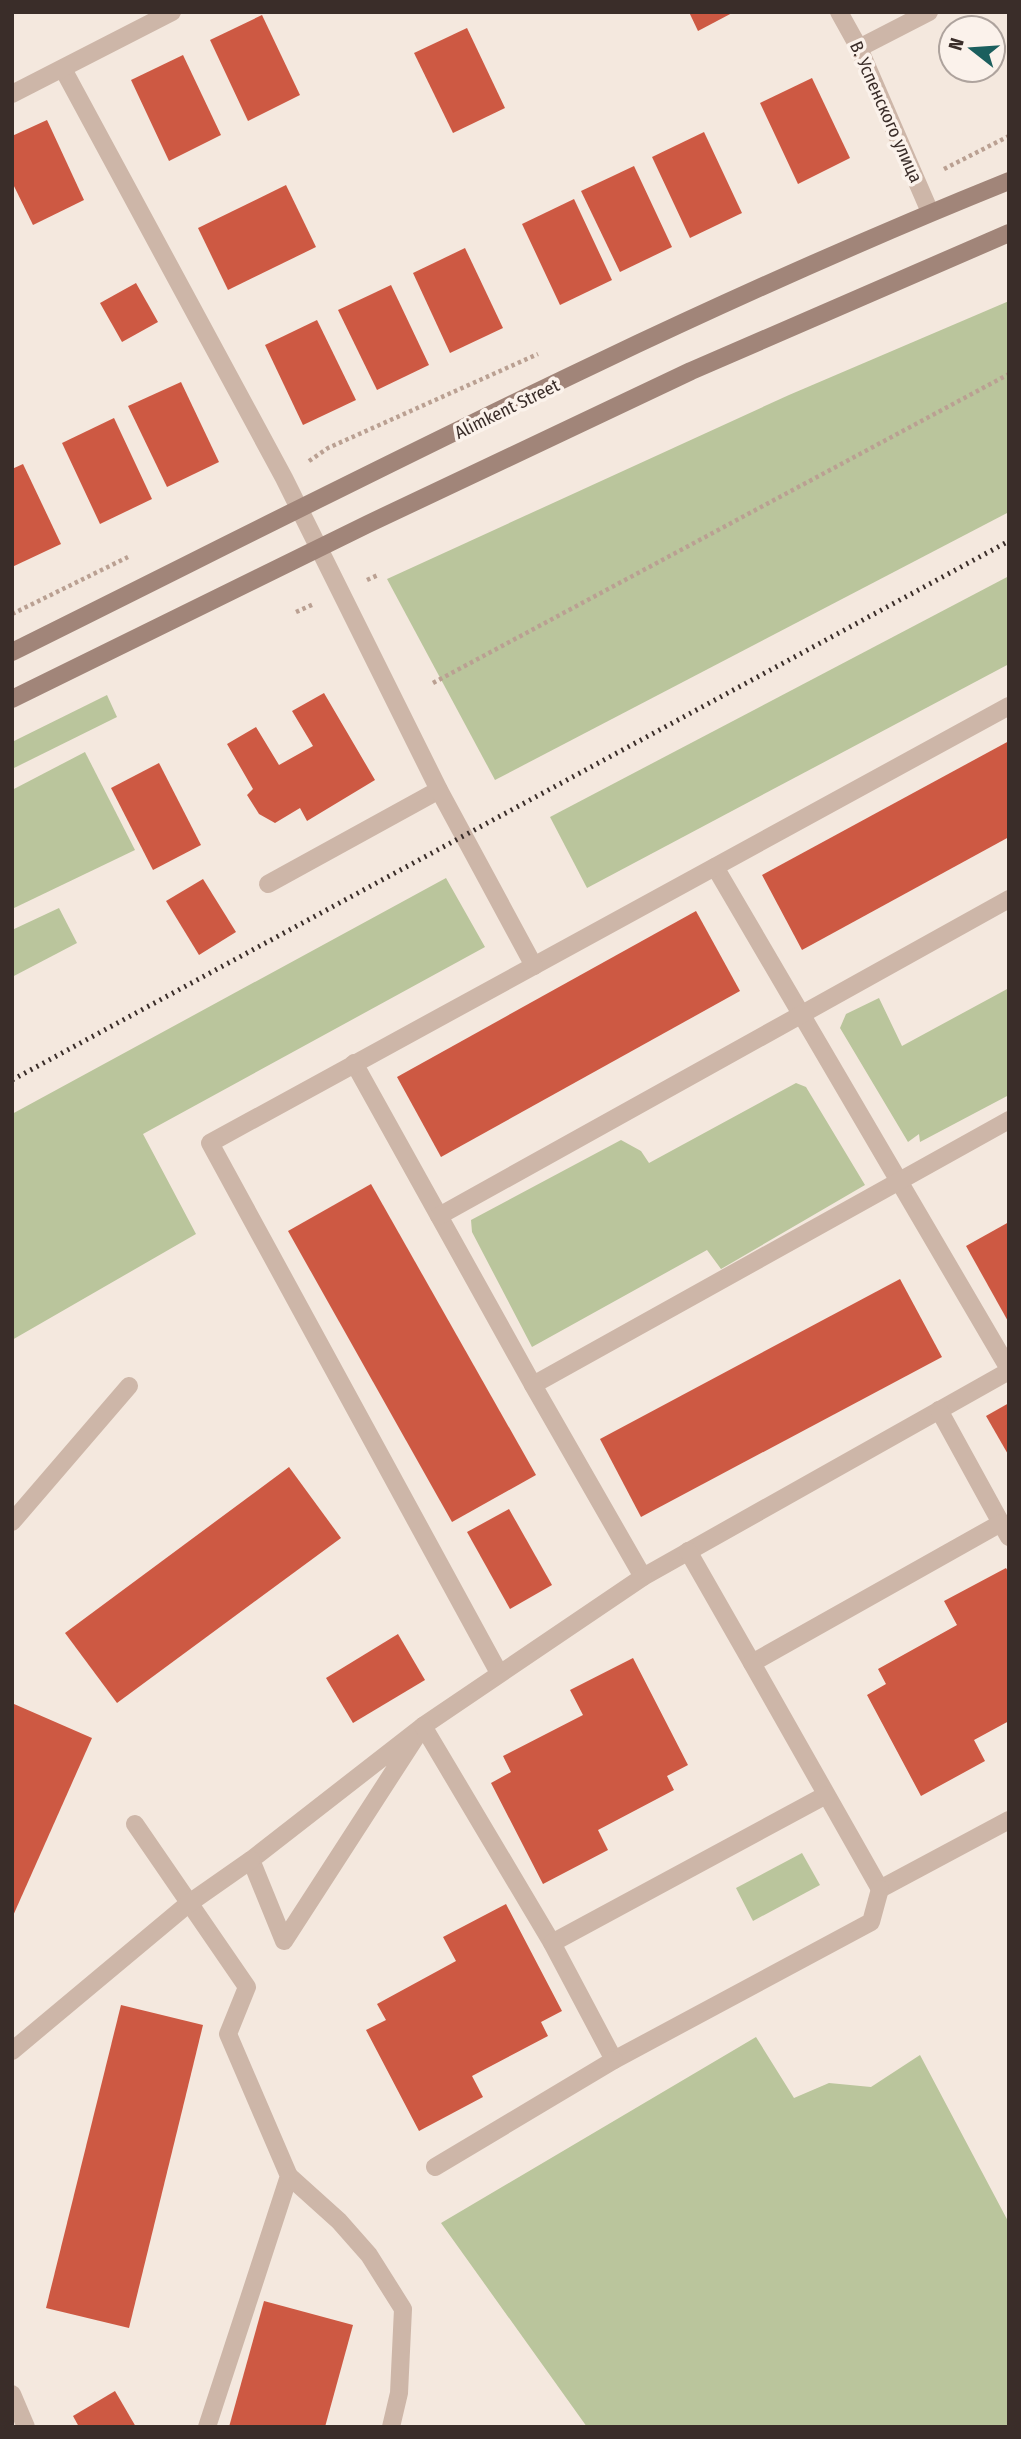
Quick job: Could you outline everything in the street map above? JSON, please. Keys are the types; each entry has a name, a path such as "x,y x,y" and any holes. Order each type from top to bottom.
{"main road":[{"name":"Alimkent Street","path":"12,652 654,337 930,212 1009,181"},
{"path":"12,699 320,547 691,371 1009,233"}],"street":[{"path":"12,94 172,12"},
{"name":"В. Успенского улица","path":"839,12 859,48 930,212"},
{"path":"859,48 929,12"},
{"path":"63,69 320,547 439,790 534,966"},
{"path":"499,1673 210,1143 1009,706"},
{"path":"268,884 439,790"},
{"path":"12,2051 188,1904 251,1860 424,1726 499,1673 642,1577 1009,1370 715,867"},
{"path":"439,1216 1009,899"},
{"path":"354,1063 642,1577"},
{"path":"533,1385 1009,1121"},
{"path":"12,1522 129,1386"},
{"path":"752,1663 1005,1530 939,1410"},
{"path":"435,2167 614,2060 871,1922 880,1889 688,1551"},
{"path":"251,1860 284,1941 424,1726"},
{"path":"424,1726 552,1943 614,2060"},
{"path":"552,1943 827,1795"},
{"path":"880,1889 1009,1820"},
{"path":"135,1824 247,1987 228,2034 289,2176 339,2221 369,2255 403,2309 399,2393 391,2427"},
{"path":"207,2427 289,2176"},
{"path":"12,2393 26,2427"}],"path":[{"path":"433,683 1009,374"},
{"path":"296,612 316,603"}],"green space":[{"path":"1009,301 1009,512 495,780 387,579 789,395"},
{"path":"1009,576 1009,664 587,888 550,817"},
{"path":"107,695 117,717 12,769 12,742"},
{"path":"85,752 135,850 12,909 12,790"},
{"path":"446,878 485,947 143,1134 196,1234 12,1340 12,1114"},
{"path":"59,908 77,943 12,977 12,930"},
{"path":"1009,988 1009,1095 920,1142 919,1134 908,1142 840,1028 846,1014 879,998 902,1046"},
{"path":"796,1083 806,1087 865,1185 721,1269 707,1250 532,1347 472,1232 471,1220 621,1140 641,1151 649,1163"},
{"path":"802,1853 820,1885 753,1921 736,1888"},
{"path":"756,2037 794,2098 829,2083 871,2087 920,2055 1009,2223 1009,2427 587,2427 441,2223"}],"building":[{"path":"689,12 734,12 698,31"},
{"path":"262,15 300,95 248,121 210,40"},
{"path":"467,28 505,108 453,133 414,53"},
{"path":"183,55 221,135 169,161 131,80"},
{"path":"812,78 850,158 798,184 760,103"},
{"path":"47,120 84,200 33,225 12,182 12,136"},
{"path":"704,132 742,213 690,238 652,157"},
{"path":"634,166 672,247 620,272 581,191"},
{"path":"286,185 316,247 228,290 198,228"},
{"path":"574,199 612,280 560,305 522,224"},
{"path":"465,248 503,328 450,353 413,273"},
{"path":"136,283 158,322 122,342 100,303"},
{"path":"391,285 429,365 377,390 338,310"},
{"path":"317,320 356,400 303,425 265,345"},
{"path":"181,382 219,462 167,487 128,406"},
{"path":"114,418 152,499 100,524 62,443"},
{"path":"23,464 61,544 12,567 12,469"},
{"path":"324,693 375,780 307,821 300,808 275,823 259,814 247,795 253,789 227,744 256,727 279,765 313,746 292,711"},
{"path":"1009,741 1009,837 802,950 762,875"},
{"path":"159,763 201,845 153,870 111,788"},
{"path":"203,879 236,932 199,955 166,901"},
{"path":"696,911 740,991 441,1157 397,1077"},
{"path":"371,1184 536,1475 452,1522 288,1231"},
{"path":"1009,1222 1009,1323 966,1246"},
{"path":"900,1279 942,1357 641,1517 600,1439"},
{"path":"1009,1403 1009,1456 986,1416"},
{"path":"289,1467 341,1538 117,1703 65,1633"},
{"path":"509,1509 552,1585 510,1609 467,1532"},
{"path":"1006,1568 1009,1573 1009,1721 974,1740 985,1761 921,1796 867,1695 886,1684 878,1669 957,1625 944,1601"},
{"path":"398,1634 425,1680 353,1723 326,1678"},
{"path":"633,1658 688,1765 667,1776 674,1790 598,1830 608,1850 543,1884 491,1783 511,1772 503,1756 583,1715 570,1690"},
{"path":"14,1704 92,1738 12,1918 12,1708"},
{"path":"506,1904 562,2011 541,2022 548,2036 472,2076 483,2097 419,2131 366,2030 386,2020 377,2004 456,1961 443,1937"},
{"path":"121,2005 203,2025 129,2328 46,2308"},
{"path":"264,2301 353,2325 325,2427 229,2427"},
{"path":"115,2391 136,2427 79,2427 73,2416"}],"railway":[{"path":"12,1080 1009,541"}]}
